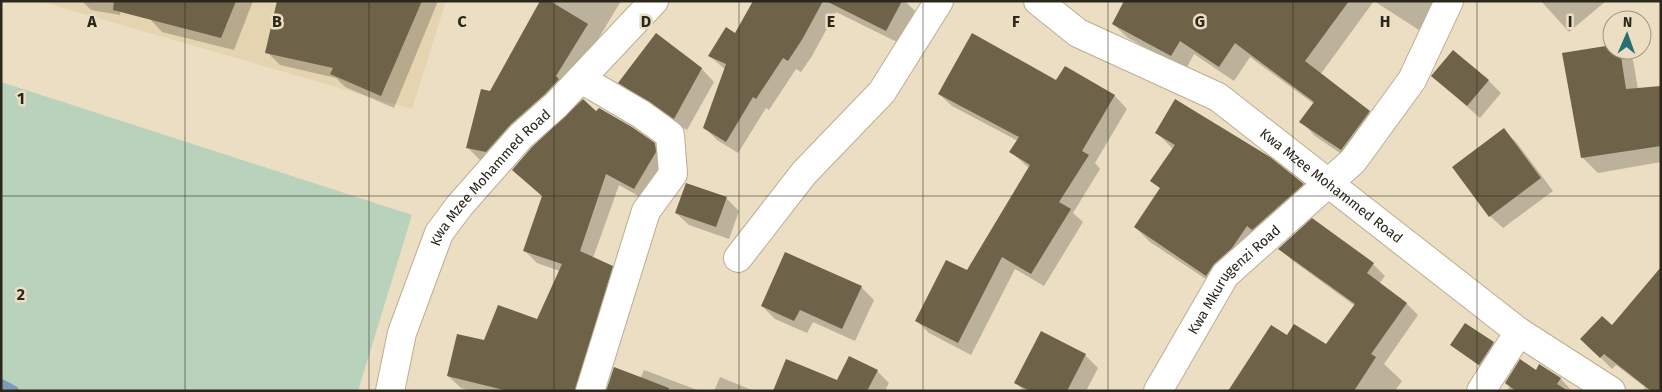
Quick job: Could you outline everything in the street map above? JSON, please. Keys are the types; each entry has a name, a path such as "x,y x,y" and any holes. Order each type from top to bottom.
{"street":[{"name":"Kwa Mzee Mohammed Road","path":"390,391 402,333 439,233 460,205 521,136 556,105 654,1"},
{"path":"738,258 804,173 882,92 939,1"},
{"name":"Kwa Mzee Mohammed Road","path":"1038,1 1078,33 1218,97 1519,332 1611,391"},
{"name":"Kwa Mkurugenzi Road","path":"1158,391 1225,275 1353,161 1412,80 1449,1"},
{"path":"581,78 641,114 670,135 673,174 646,211 590,391"},
{"path":"1482,391 1519,332"}],"shaded area":[{"path":"39,1 446,1 412,109"}],"green space":[{"path":"1,82 412,215 358,391 1,391"}],"building":[{"path":"114,1 236,1 221,38 113,10"},
{"path":"277,1 422,1 381,96 330,74 333,68 265,53"},
{"path":"540,1 550,1 588,24 556,76 559,79 545,94 511,124 486,152 466,148 481,89 490,91"},
{"path":"753,1 823,1 788,61 783,58 756,99 753,97 726,142 703,128 726,64 708,56 726,27 735,33"},
{"path":"826,1 902,1 886,31"},
{"path":"1124,1 1349,1 1305,61 1370,111 1341,150 1299,122 1314,102 1235,43 1219,67 1180,41 1171,56 1112,24"},
{"path":"656,33 702,68 674,119 618,83"},
{"path":"972,33 1056,80 1065,66 1115,95 1082,151 1089,155 1059,202 1071,209 1031,274 1002,257 958,343 915,321 946,260 967,270 1030,165 1009,152 1019,137 938,94"},
{"path":"1602,47 1602,60 1622,60 1626,89 1661,86 1661,146 1581,158 1562,53"},
{"path":"1453,50 1489,80 1467,106 1431,76"},
{"path":"583,99 596,111 599,108 655,143 656,152 634,189 606,174 580,251 613,266 575,391 508,391 447,376 457,334 484,340 498,305 537,319 562,264 523,251 542,196 512,170 532,147"},
{"path":"1175,99 1270,157 1304,184 1252,230 1247,226 1232,248 1214,264 1206,276 1134,227 1160,188 1150,181 1175,145 1155,133"},
{"path":"1504,128 1541,178 1489,217 1452,167"},
{"path":"686,183 727,197 716,227 675,213"},
{"path":"1312,218 1374,263 1367,273 1407,303 1371,354 1376,357 1354,391 1228,391 1271,325 1287,335 1294,324 1326,344 1355,304 1278,249"},
{"path":"785,252 862,286 842,329 800,310 794,321 761,306"},
{"path":"1661,267 1661,391 1651,391 1604,354 1600,358 1580,339 1602,316 1612,325"},
{"path":"1465,323 1494,342 1479,365 1450,345"},
{"path":"1041,331 1086,354 1067,391 1030,391 1014,383"},
{"path":"849,356 878,370 867,391 773,391 786,359 837,380"},
{"path":"1520,359 1536,370 1539,364 1561,378 1557,384 1568,391 1516,391 1505,383"},
{"path":"614,367 669,388 668,391 606,391"}],"waterway":[{"path":"1,384 14,391"}]}
